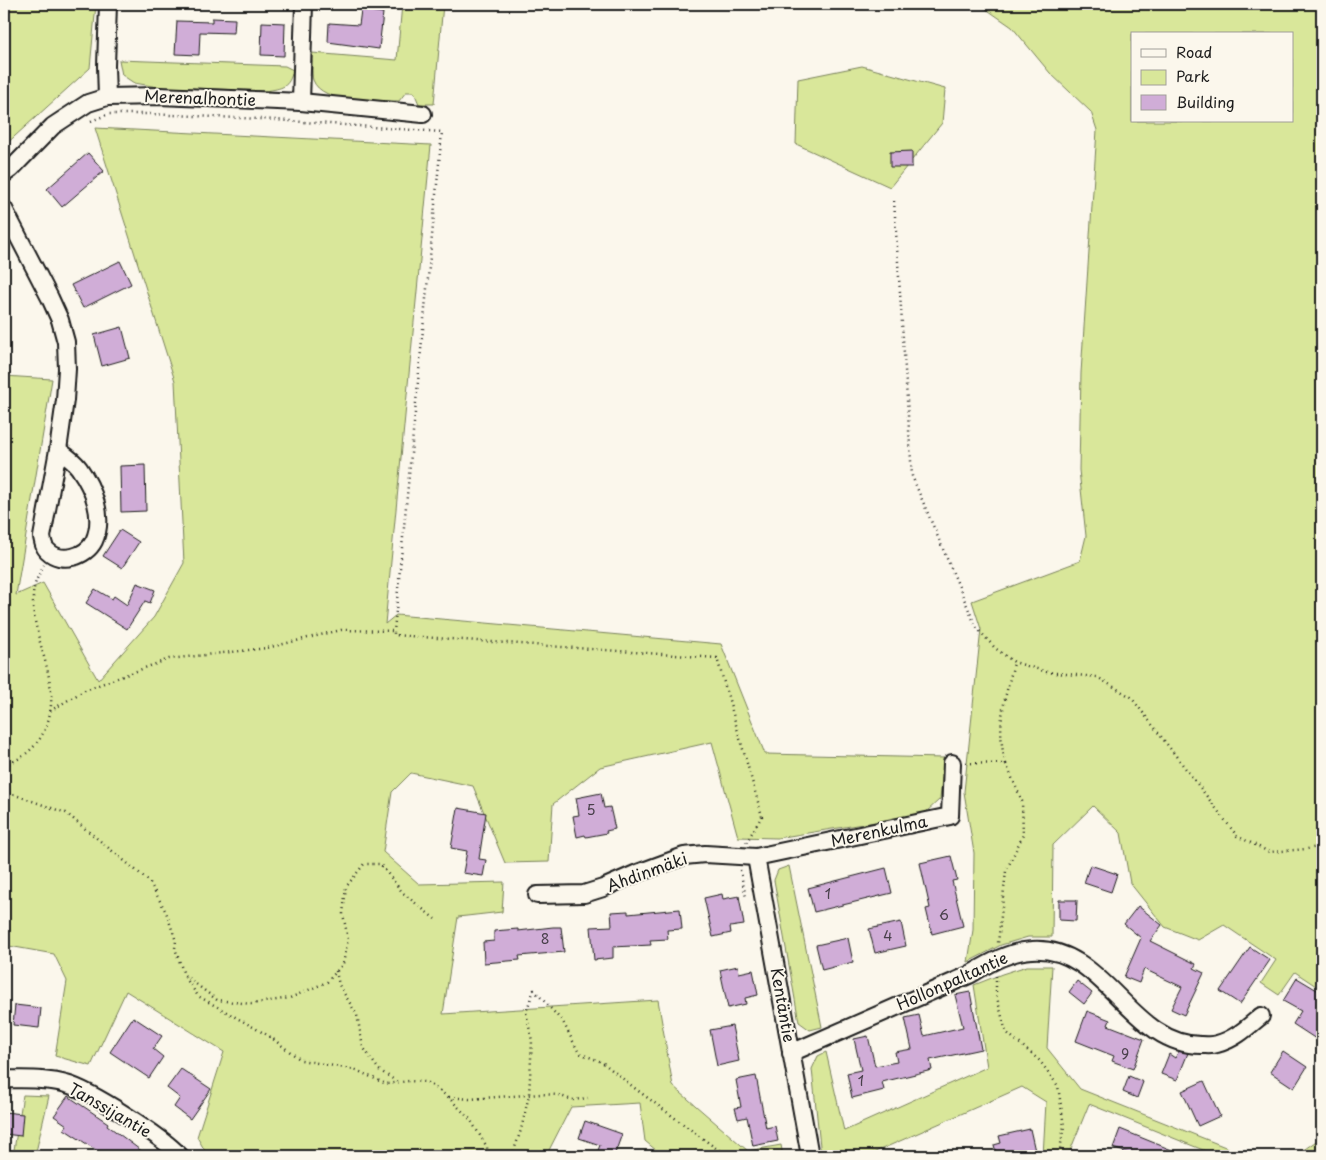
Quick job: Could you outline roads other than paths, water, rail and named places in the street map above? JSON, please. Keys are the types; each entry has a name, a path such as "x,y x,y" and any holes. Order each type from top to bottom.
{"street":[{"path":"107,98 108,4"},
{"path":"301,102 304,4"},
{"name":"Merenalhontie","path":"4,174 53,126 88,103 107,98 159,96 301,102 423,114"},
{"path":"4,209 50,298 60,320 66,342 67,368 58,450 42,537 46,550 55,557 70,558 86,552 94,541 98,527 97,510 93,493 78,466 58,450"},
{"name":"Merenkulma","path":"756,857 950,816 952,763"},
{"name":"Ahdinmäki","path":"537,895 584,894 684,856 705,854 756,857"},
{"name":"Kentäntie","path":"756,857 809,1155"},
{"name":"Hollonpaltantie","path":"791,1053 996,960 1032,950 1066,955 1088,969 1150,1027 1182,1043 1216,1045 1237,1036 1261,1016"},
{"name":"Tanssijantie","path":"4,1079 55,1081 82,1090 142,1127 180,1156"}]}
